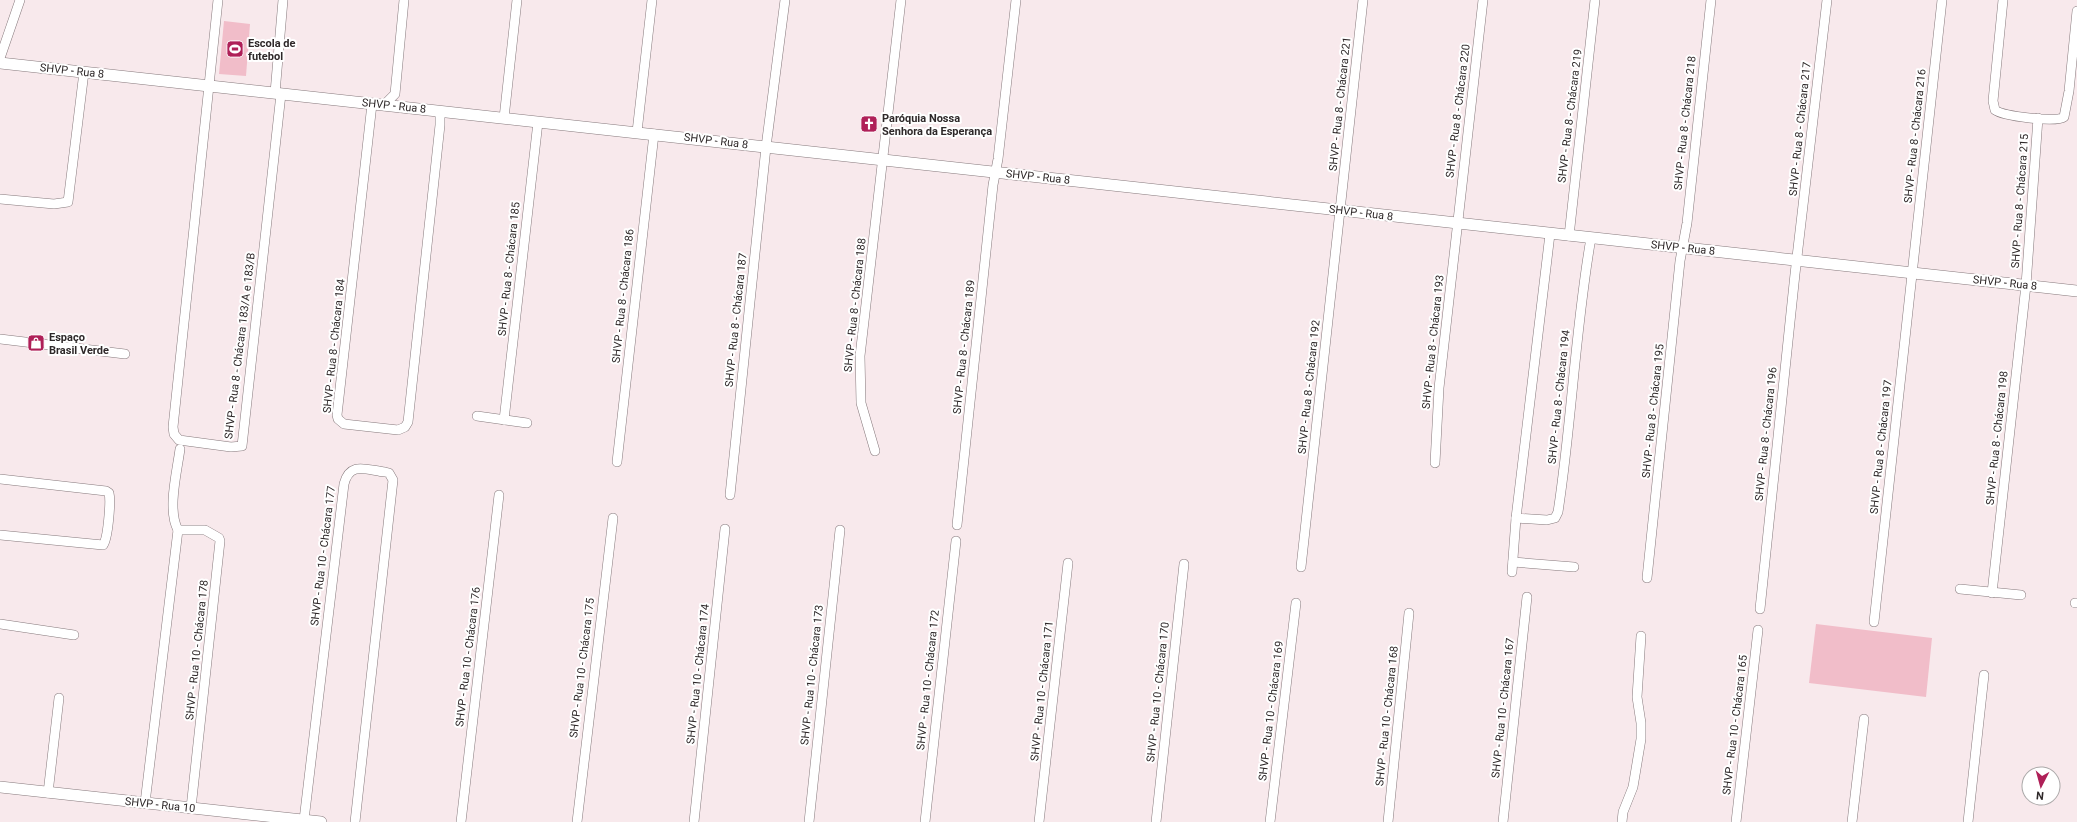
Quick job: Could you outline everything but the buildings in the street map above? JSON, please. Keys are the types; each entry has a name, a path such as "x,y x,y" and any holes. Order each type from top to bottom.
{"street":[{"path":"0,58 20,0"},
{"path":"210,86 218,0"},
{"path":"278,93 283,0"},
{"path":"384,105 395,94 404,0"},
{"path":"504,118 517,0"},
{"path":"637,132 652,0"},
{"name":"SHVP - Rua 8 - Chácara 187","path":"730,495 766,147 785,0"},
{"name":"SHVP - Rua 8 - Chácara 188","path":"875,451 861,403 859,386 863,325 884,161 900,0"},
{"name":"SHVP - Rua 8 - Chácara 189","path":"957,525 1016,0"},
{"name":"SHVP - Rua 8 - Chácara 221","path":"1340,210 1363,0"},
{"name":"SHVP - Rua 8 - Chácara 220","path":"1457,224 1483,0"},
{"name":"SHVP - Rua 8 - Chácara 219","path":"1569,236 1595,0"},
{"name":"SHVP - Rua 8 - Chácara 218","path":"1684,248 1711,0"},
{"name":"SHVP - Rua 8 - Chácara 217","path":"1796,261 1827,0"},
{"name":"SHVP - Rua 8 - Chácara 216","path":"1912,274 1942,0"},
{"path":"2003,0 1994,107 1997,112 2004,114 2059,119 2065,114 2077,10"},
{"name":"SHVP - Rua 8","path":"0,63 2077,291"},
{"path":"0,199 54,204 68,202 84,72"},
{"name":"SHVP - Rua 8 - Chácara 183/A e 183/B","path":"210,86 173,427 174,434 179,440 231,447 242,446 278,93"},
{"name":"SHVP - Rua 8 - Chácara 184","path":"372,104 337,415 338,419 344,424 398,430 405,427 408,422 440,125 440,111"},
{"name":"SHVP - Rua 8 - Chácara 215","path":"2026,285 2038,118"},
{"name":"SHVP - Rua 8 - Chácara 185","path":"504,420 538,122"},
{"name":"SHVP - Rua 8 - Chácara 186","path":"618,462 654,134"},
{"name":"SHVP - Rua 8 - Chácara 192","path":"1301,567 1340,210"},
{"name":"SHVP - Rua 8 - Chácara 193","path":"1435,463 1439,388 1457,224"},
{"path":"1512,572 1516,518 1550,234"},
{"name":"SHVP - Rua 8 - Chácara 194","path":"1516,518 1548,520 1555,518 1558,512 1565,465 1576,343 1591,238"},
{"name":"SHVP - Rua 8 - Chácara 195","path":"1647,578 1680,261 1684,248"},
{"name":"SHVP - Rua 8 - Chácara 196","path":"1760,609 1796,261"},
{"name":"SHVP - Rua 8 - Chácara 197","path":"1874,622 1912,274"},
{"name":"SHVP - Rua 8 - Chácara 198","path":"1992,593 2026,285"},
{"path":"0,339 125,354"},
{"path":"477,416 527,423"},
{"path":"145,803 178,530 172,514 180,449"},
{"name":"SHVP - Rua 10 - Chácara 177","path":"304,820 344,484 348,472 351,469 357,469 389,473 393,480 355,822"},
{"path":"0,479 109,493 110,499 106,537 103,545 0,535"},
{"name":"SHVP - Rua 10 - Chácara 176","path":"461,822 499,495"},
{"name":"SHVP - Rua 10 - Chácara 175","path":"577,822 613,518"},
{"name":"SHVP - Rua 10 - Chácara 174","path":"694,822 725,528"},
{"name":"SHVP - Rua 10 - Chácara 178","path":"178,530 205,530 220,538 191,808"},
{"name":"SHVP - Rua 10 - Chácara 173","path":"809,822 840,530"},
{"name":"SHVP - Rua 10 - Chácara 172","path":"925,822 956,541"},
{"path":"1513,562 1574,567"},
{"name":"SHVP - Rua 10 - Chácara 171","path":"1039,822 1068,563"},
{"name":"SHVP - Rua 10 - Chácara 170","path":"1156,822 1184,564"},
{"path":"1960,589 2022,595"},
{"name":"SHVP - Rua 10 - Chácara 167","path":"1503,822 1527,597"},
{"name":"SHVP - Rua 10 - Chácara 169","path":"1270,822 1296,603"},
{"name":"SHVP - Rua 10 - Chácara 168","path":"1388,822 1409,613"},
{"path":"0,624 74,634"},
{"name":"SHVP - Rua 10 - Chácara 165","path":"1736,822 1758,630"},
{"path":"1622,822 1623,812 1633,787 1641,739 1641,723 1637,697 1641,636"},
{"path":"1968,822 1984,676"},
{"path":"48,793 59,698"},
{"path":"1852,822 1864,719"},
{"name":"SHVP - Rua 10","path":"0,787 321,822"}],"shaded area":[{"name":"Escola de futebol","path":"224,21 250,24 246,76 219,74"},
{"path":"1816,624 1932,638 1926,697 1809,683"}],"place":[{"name":"Escola de futebol","path":"235,49"},
{"name":"Paróquia Nossa Senhora da Esperança","path":"869,124"},
{"name":"Espaço Brasil Verde","path":"36,343"}]}
